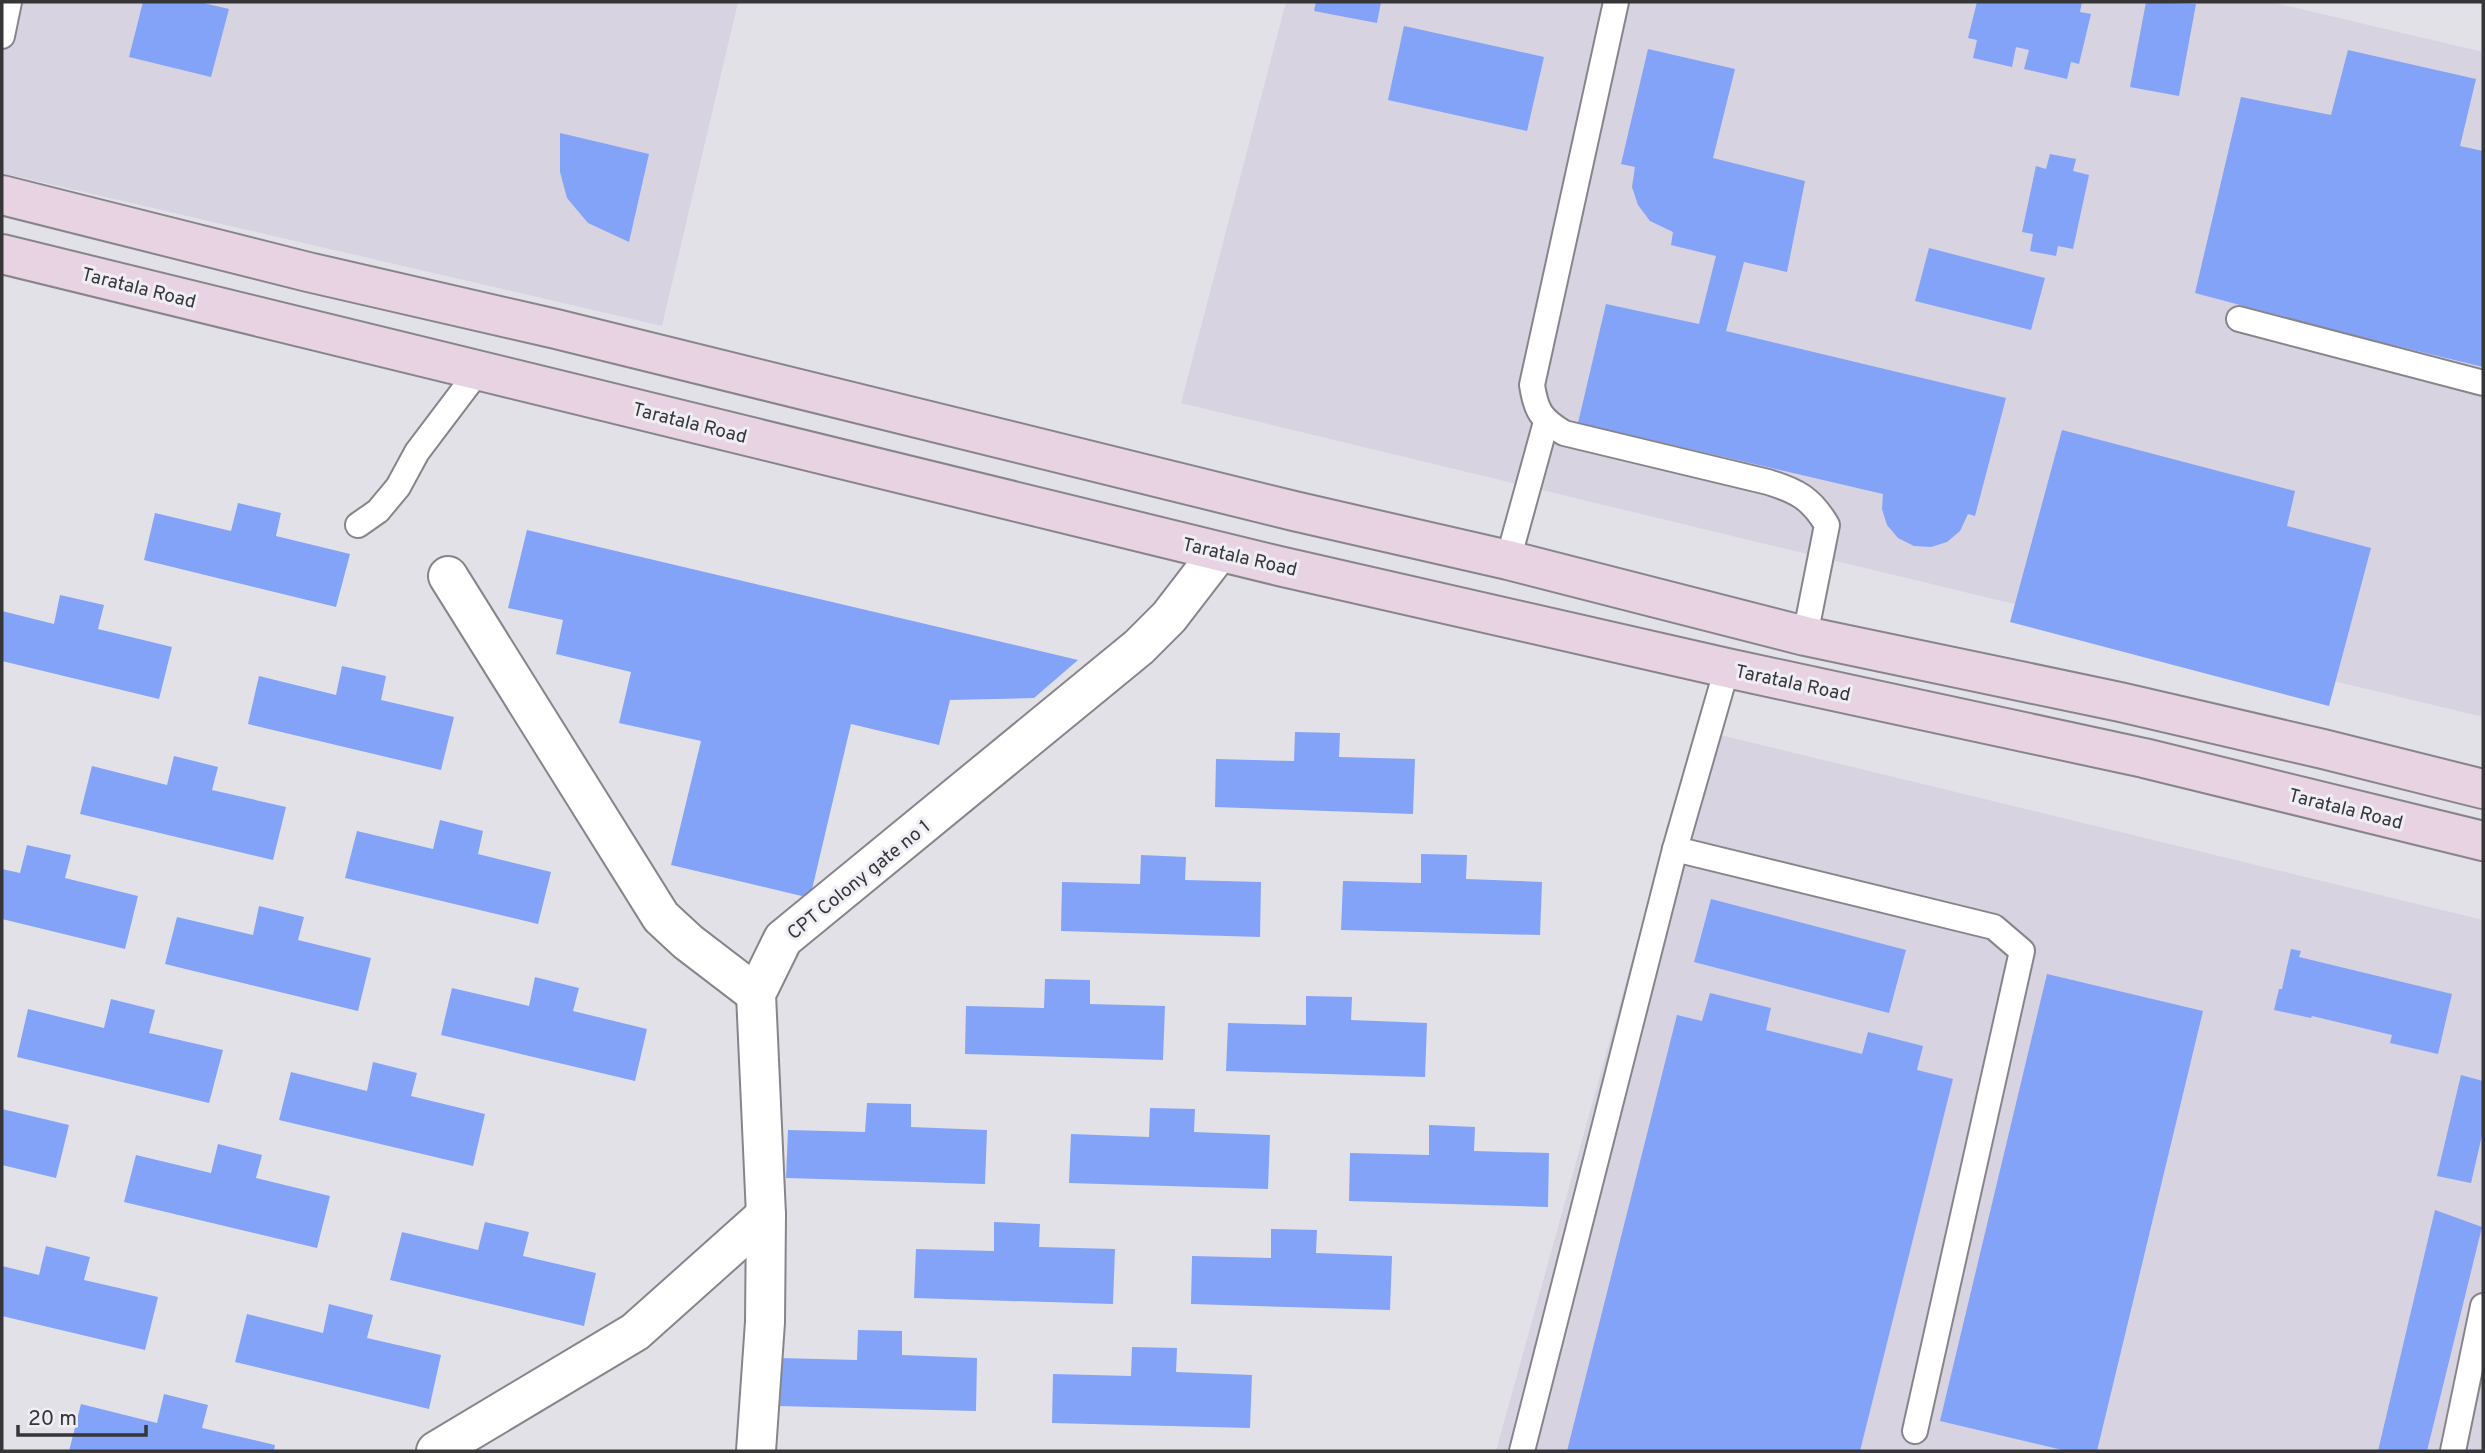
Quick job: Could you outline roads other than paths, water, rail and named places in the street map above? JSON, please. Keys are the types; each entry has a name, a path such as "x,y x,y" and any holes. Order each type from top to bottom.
{"main road":[{"path":"2,195 307,272 832,396 1294,511 1508,560 1805,636 2120,702 2323,748 2483,789"},
{"name":"Taratala Road","path":"2,254 1219,552 1727,668 2144,758 2483,841"},
{"path":"1279,566 1294,511"}],"street":[{"name":"CPT Colony gate no 1","path":"756,1451 765,1322 766,1215 756,994 783,939 1139,647 1169,617 1219,552"},
{"path":"448,576 662,917 688,942 756,994"},
{"path":"436,1451 635,1332 766,1215"}],"lane":[{"path":"1616,2 1532,385 1535,404 1546,422 1563,433 1768,482 1793,490 1810,501 1827,525 1805,636"},
{"path":"2239,319 2483,383"},
{"path":"358,526 378,511 398,486 417,452 479,370"},
{"path":"1508,560 1546,422"},
{"path":"1522,1451 1675,849 1727,668"},
{"path":"1675,849 1994,927 2022,951 1915,1431"},
{"path":"2453,1451 2483,1306"}]}
